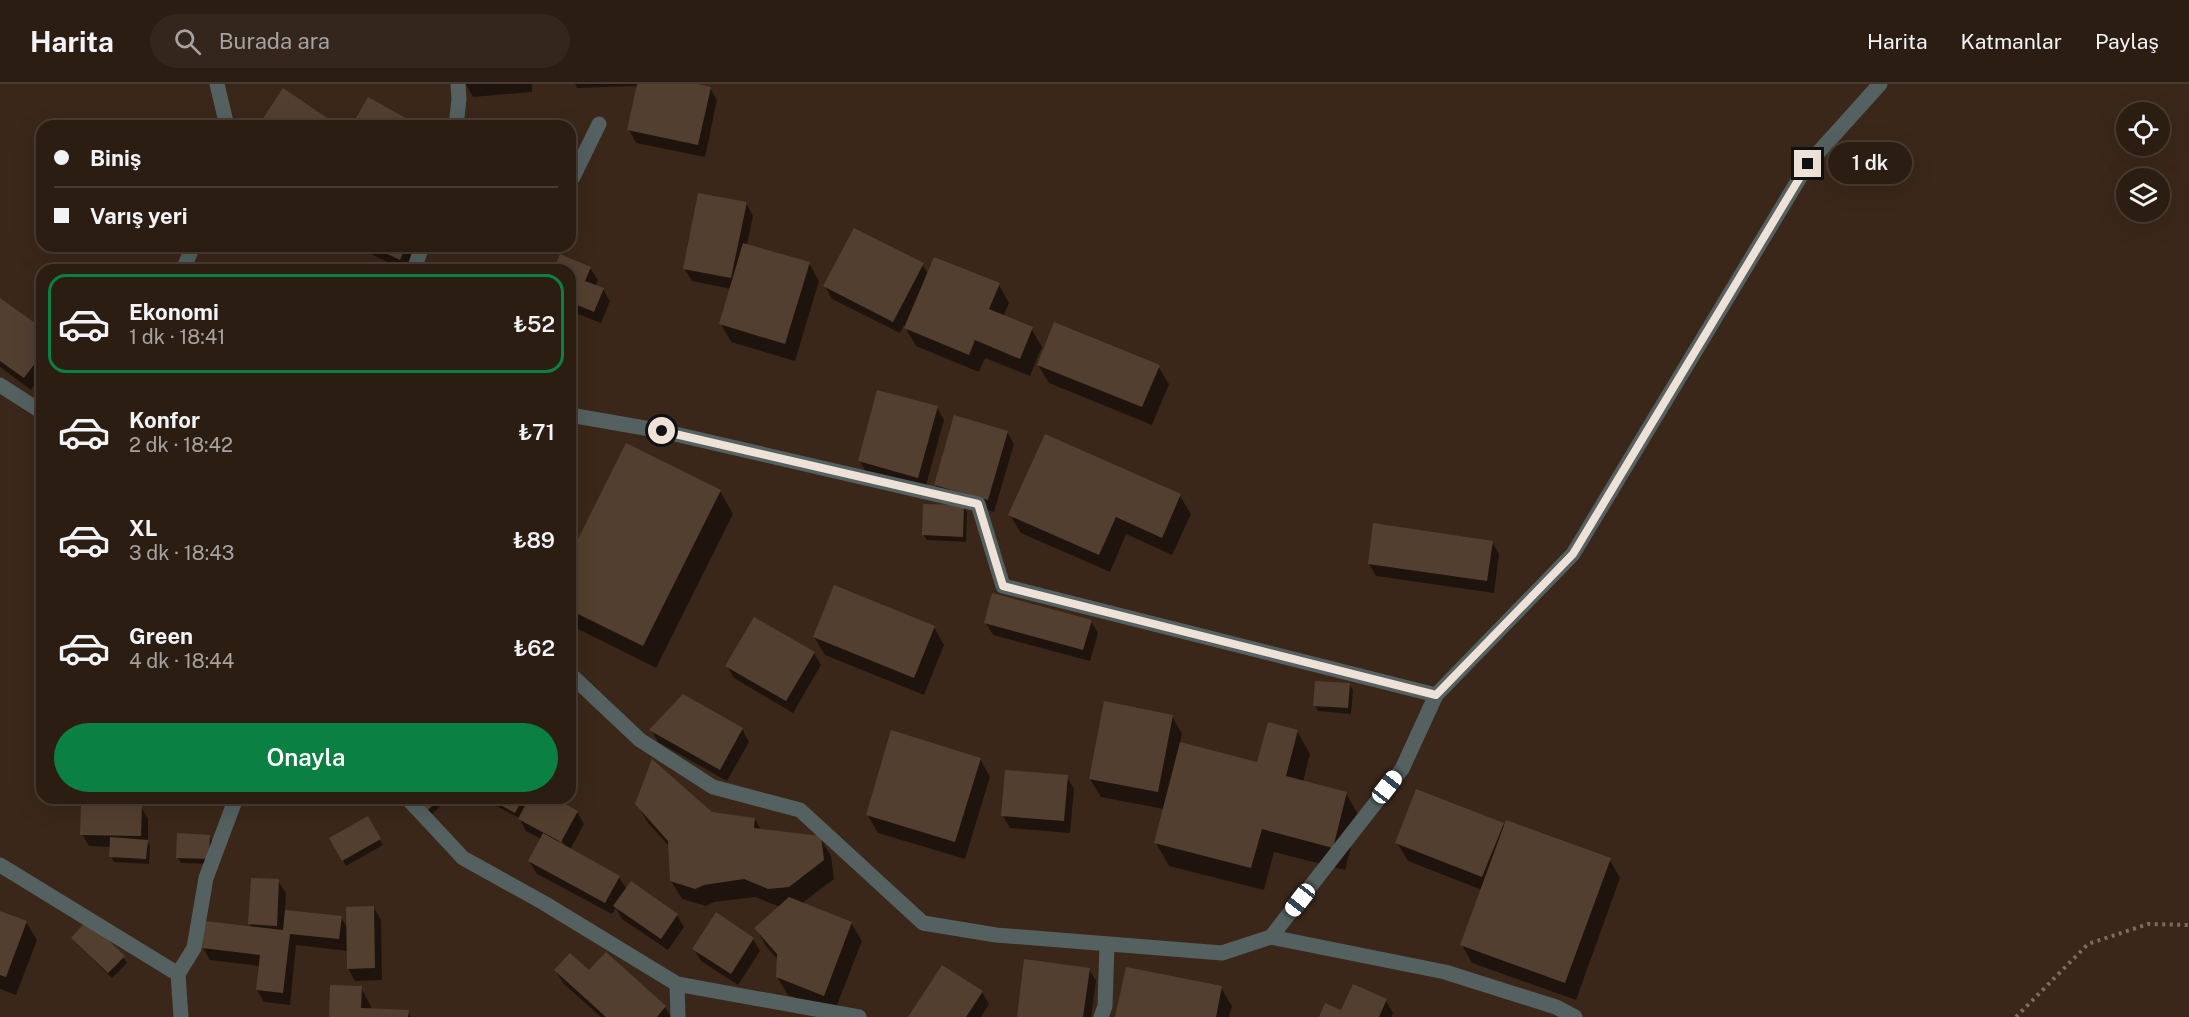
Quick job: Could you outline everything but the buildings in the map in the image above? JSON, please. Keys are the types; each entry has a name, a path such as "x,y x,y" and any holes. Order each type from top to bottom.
{"street":[{"path":"217,84 226,120"},
{"path":"457,120 458,84"},
{"path":"1271,937 1402,769 1436,695 1573,554 1808,164 1880,84"},
{"path":"576,171 599,124"},
{"path":"0,385 36,408"},
{"path":"576,416 662,431 978,504 1003,586 1436,695"},
{"path":"576,680 640,740 713,787 800,810 923,923 996,935 1222,953 1271,937 1445,972 1556,1007 1575,1017"},
{"path":"181,1017 178,974 194,948 206,878 234,804"},
{"path":"413,804 463,858 544,903 677,984 859,1017"},
{"path":"0,864 178,974"},
{"path":"1101,1017 1106,1006 1107,944"},
{"path":"677,984 678,1017"}],"path":[{"path":"2016,1017 2088,944 2148,924 2189,925"}],"route":[{"path":"662,431 978,504 1003,586 1436,695 1573,554 1808,164"}]}
